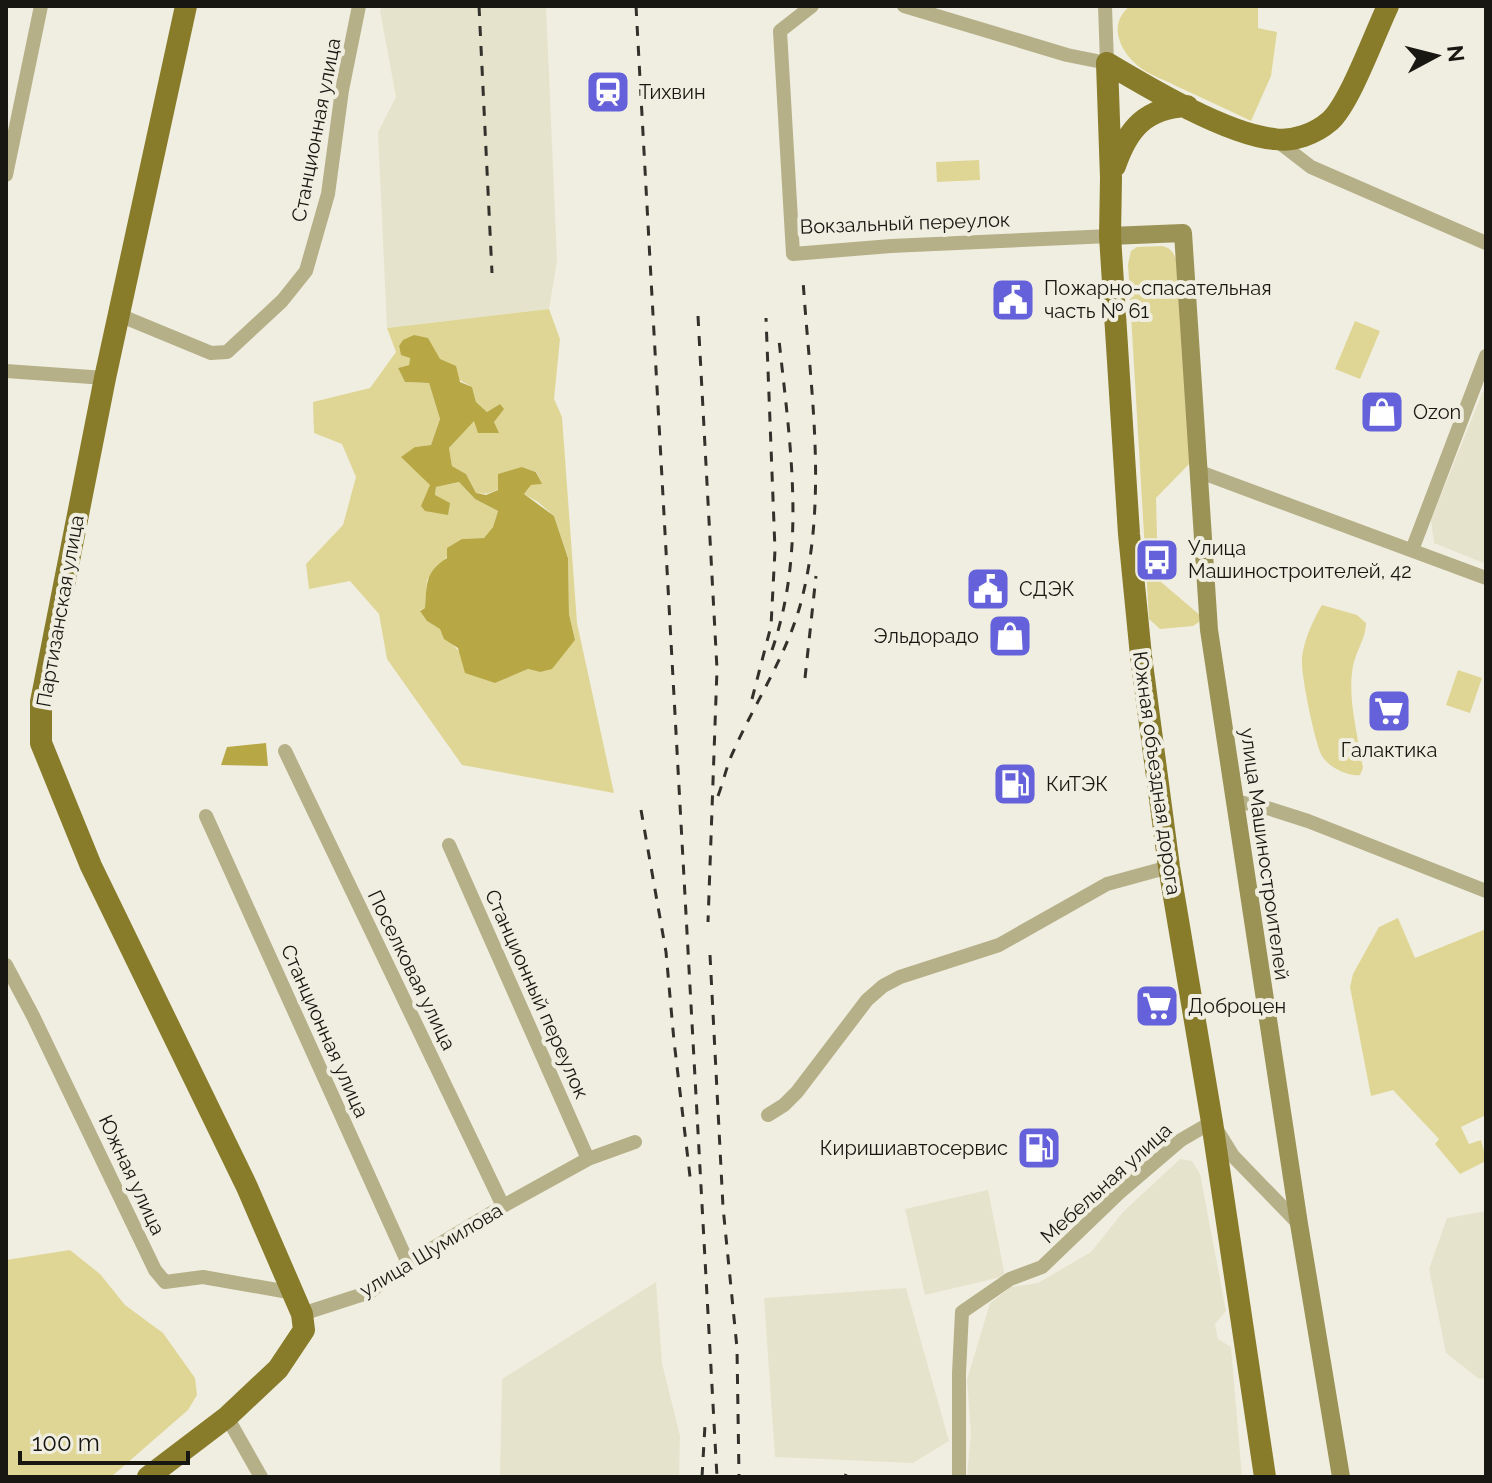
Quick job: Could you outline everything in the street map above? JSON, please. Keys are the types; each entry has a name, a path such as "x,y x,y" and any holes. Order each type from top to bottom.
{"main road":[{"name":"Партизанская улица","path":"186,6 105,378 41,702 41,743 91,866 247,1187 302,1314"},
{"path":"1107,63 1226,125 1275,140 1294,139 1311,133 1332,119 1343,104 1388,6"},
{"name":"Южная объездная дорога","path":"1107,63 1110,236 1134,599 1169,867 1212,1122 1265,1477"},
{"path":"1111,178 1122,145 1140,121 1162,109 1187,106"},
{"path":"148,1477 227,1417 278,1369 304,1330 302,1314"}],"street":[{"path":"6,175 41,6"},
{"name":"Станционная улица","path":"119,315 211,353 227,352 282,301 306,271 328,194 342,90 359,6"},
{"name":"Вокзальный переулок","path":"812,6 780,31 793,254 891,246 1183,233"},
{"path":"904,6 1067,55 1107,63 1105,6"},
{"path":"1275,140 1311,167 1486,243"},
{"name":"улица Машиностроителей","path":"1183,233 1209,630 1299,1224 1341,1477"},
{"path":"1412,550 1486,356"},
{"path":"6,371 105,378"},
{"path":"1200,472 1486,578"},
{"name":"Поселковая улица","path":"285,751 503,1206"},
{"path":"1237,802 1258,805 1308,821 1486,891"},
{"name":"Станционная улица","path":"206,816 408,1263"},
{"name":"Станционный переулок","path":"449,845 588,1159"},
{"path":"768,1115 797,1092 867,1000 883,986 900,977 999,945 1107,884 1169,867"},
{"name":"Южная улица","path":"6,965 155,1270 165,1282 203,1277 294,1293"},
{"path":"1212,1122 1233,1156 1299,1224"},
{"name":"Мебельная улица","path":"959,1477 962,1312 1010,1279 1042,1267 1170,1149 1212,1122"},
{"name":"улица Шумилова","path":"302,1314 370,1292 408,1263 503,1206 588,1159 635,1142"},
{"path":"227,1417 261,1477"}],"shaded area":[{"path":"382,6 546,6 557,261 549,309 387,328 378,132 396,97 380,11"},
{"path":"1130,6 1258,6 1258,28 1277,32 1271,76 1251,121 1150,74 1134,63 1119,39 1118,30 1123,14"},
{"path":"979,160 980,180 937,182 936,162"},
{"path":"1162,246 1174,254 1178,263 1191,462 1156,498 1158,573 1161,582 1201,616 1193,626 1160,629 1149,619 1128,264 1131,251 1137,247"},
{"path":"549,309 560,339 554,399 562,417 577,623 614,793 462,765 387,659 379,614 350,581 309,589 306,564 343,525 356,477 342,444 314,433 313,402 370,388 396,352 387,328","holes":["399,346 472,387 476,402 487,412 500,404 494,422 498,433 474,420 449,448 452,466 466,474 476,493 483,494 502,487 522,467 537,472 541,484 531,485 524,494 554,516 568,557 569,614 575,640 540,672 528,669 495,683 457,649 441,629 427,621 420,610 425,608 427,580 462,539 484,538 493,527 498,511 475,499 459,482 436,487 435,495 415,447 431,445 440,419 429,383 405,382 398,368 409,365 410,358 401,354"]},
{"path":"1355,321 1380,331 1360,379 1335,369"},
{"path":"414,335 428,338 440,359 456,366 460,382 472,387 476,402 487,412 500,404 504,409 494,422 499,433 478,433 474,421 449,448 452,466 466,474 476,493 486,495 498,490 498,474 522,467 536,472 542,484 531,485 524,494 554,516 568,558 569,614 575,640 552,669 540,672 528,669 495,683 465,673 458,648 444,639 440,629 427,621 420,611 425,608 428,579 447,558 447,548 462,539 484,538 493,527 498,511 475,499 459,482 436,487 435,495 450,503 448,515 425,511 421,506 430,485 401,457 415,447 431,445 440,419 429,383 405,382 398,368 409,365 410,358 401,355 399,346 403,340"},
{"path":"1483,391 1486,392 1486,564 1434,543 1431,520"},
{"path":"1322,605 1357,615 1366,623 1354,660 1351,691 1363,768 1360,775 1345,773 1325,760 1313,726 1302,657 1308,633"},
{"path":"1458,670 1482,678 1470,713 1446,705"},
{"path":"266,743 268,766 221,765 227,747"},
{"path":"1398,918 1415,958 1486,929 1486,1115 1461,1127 1469,1144 1481,1140 1486,1159 1460,1174 1435,1144 1439,1139 1393,1090 1371,1096 1350,987 1353,974 1379,927"},
{"path":"1180,1159 1192,1161 1200,1174 1226,1311 1215,1324 1218,1339 1231,1347 1242,1477 967,1477 971,1433 967,1380 990,1303 1011,1287 1038,1283 1091,1252 1123,1212"},
{"path":"988,1190 1005,1276 925,1295 905,1209"},
{"path":"1486,1211 1486,1378 1479,1379 1446,1353 1429,1269 1447,1218"},
{"path":"70,1250 100,1274 125,1305 163,1333 195,1378 197,1395 188,1410 111,1477 6,1477 6,1260"},
{"path":"656,1282 662,1363 680,1436 679,1477 500,1477 502,1379"},
{"path":"906,1288 949,1441 913,1463 775,1457 764,1298"}],"railway":[{"path":"479,6 492,273"},
{"path":"636,6 717,1477"},
{"path":"718,796 732,755 794,625 809,566 816,485 803,280"},
{"path":"698,316 717,669 708,922"},
{"path":"752,699 771,626 775,550 766,318"},
{"path":"772,650 783,612 789,573 793,496 779,340"},
{"path":"805,678 816,576"},
{"path":"641,810 666,952 691,1185"},
{"path":"710,955 723,1207 737,1348 739,1477"},
{"path":"702,1477 705,1425"}],"place":[{"name":"Тихвин","path":"608,92"},
{"name":"Пожарно-спасательная часть № 61","path":"1013,300"},
{"name":"Ozon","path":"1382,412"},
{"name":"Улица Машиностроителей, 42","path":"1157,560"},
{"name":"СДЭК","path":"988,589"},
{"name":"Эльдорадо","path":"1010,636"},
{"name":"Галактика","path":"1389,711"},
{"name":"КиТЭК","path":"1015,784"},
{"name":"Доброцен","path":"1157,1006"},
{"name":"Киришиавтосервис","path":"1039,1148"}]}
